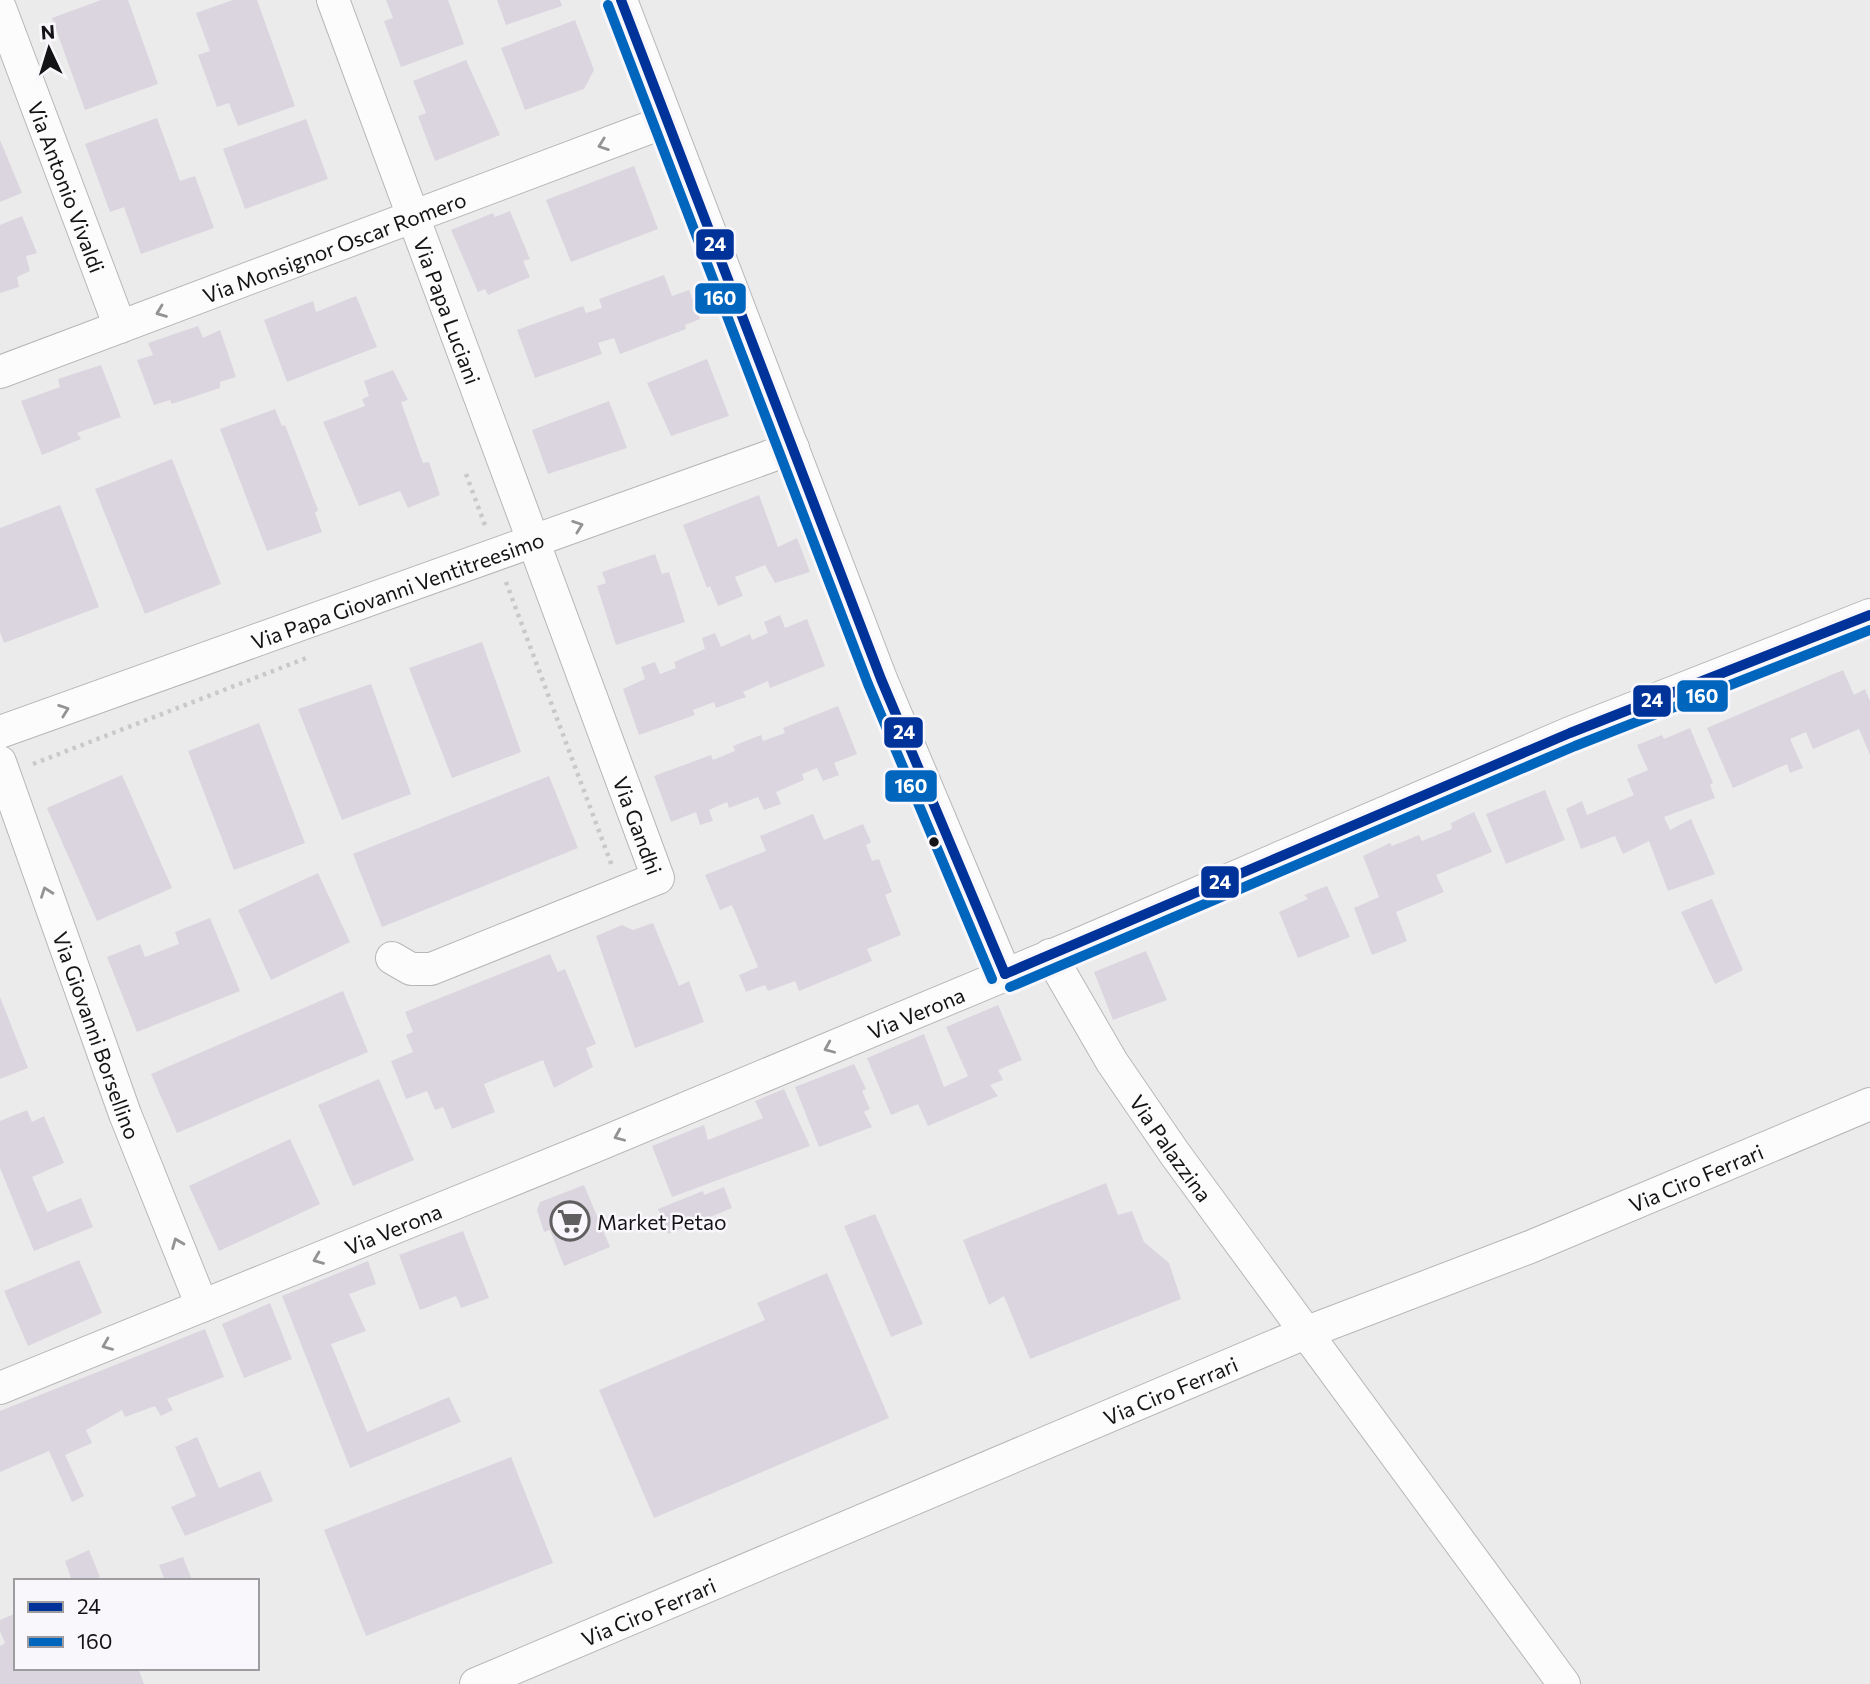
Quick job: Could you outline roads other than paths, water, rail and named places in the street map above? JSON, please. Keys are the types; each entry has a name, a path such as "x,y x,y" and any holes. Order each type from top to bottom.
{"street":[{"name":"Via Papa Luciani","path":"332,0 534,542"},
{"path":"621,0 881,679 1005,974"},
{"name":"Via Antonio Vivaldi","path":"0,8 120,327"},
{"name":"Via Monsignor Oscar Romero","path":"0,372 667,121"},
{"name":"Via Papa Giovanni Ventitreesimo","path":"0,732 793,448"},
{"name":"Via Gandhi","path":"392,958 411,969 431,969 658,878 534,542"},
{"name":"Via Verona","path":"0,1388 1005,974 1570,733 1870,615"},
{"name":"Via Giovanni Borsellino","path":"2,768 125,1114 202,1306"},
{"name":"Via Palazzina","path":"1050,955 1112,1062 1305,1333 1564,1684"},
{"name":"Via Ciro Ferrari","path":"475,1684 1305,1333 1530,1247 1870,1104"}],"place":[{"name":"Market Petao","path":"570,1221"}]}
